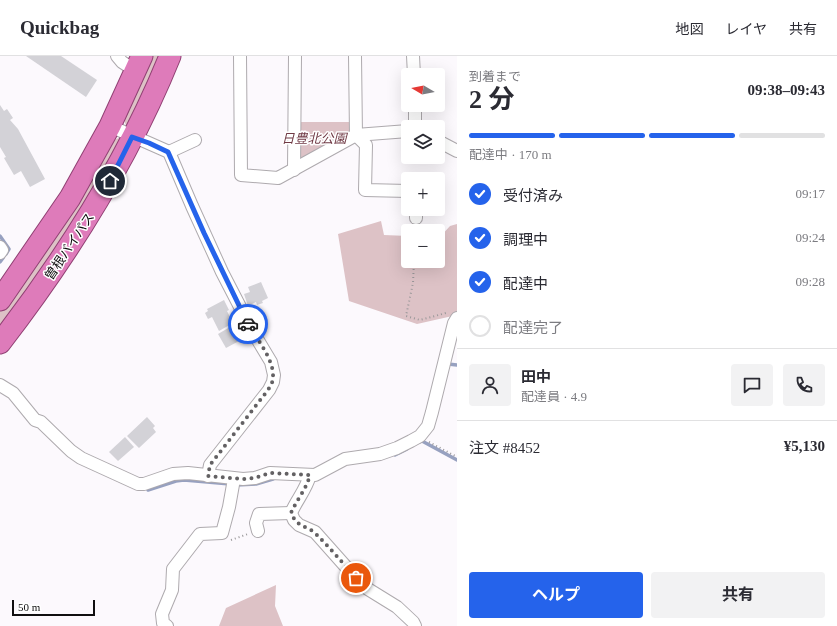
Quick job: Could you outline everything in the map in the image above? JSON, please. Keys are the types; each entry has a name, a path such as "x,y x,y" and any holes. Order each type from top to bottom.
{"highway":[{"name":"曽根バイパス","path":"0,343 24,312 89,217 110,181 157,87 170,56"},
{"name":"曽根バイパス","path":"0,300 70,198 110,126 139,64"}],"street":[{"path":"118,56 122,62 139,64"},
{"path":"240,56 241,175 278,178 356,135 401,132"},
{"path":"294,170 295,56"},
{"path":"355,56 356,135 366,145 365,190 401,191"},
{"path":"413,56 414,68"},
{"path":"110,126 168,152 222,272 253,332 271,362 274,375 268,390 210,465 208,476"},
{"path":"168,152 195,140"},
{"path":"445,145 457,151"},
{"path":"0,247 2,250 0,253"},
{"path":"0,385 13,393 35,420 41,422 71,451 88,462 138,484 144,484 173,474 188,473 234,482 255,478 270,473 310,475 345,459 380,454 397,448 420,436 428,426 430,419 454,323 453,315"},
{"path":"310,475 307,486 291,513 294,520 299,525 315,532 364,586 397,607 416,626"},
{"path":"167,626 163,623 162,614 172,590 173,569 200,534 226,537 234,482"},
{"path":"258,531 256,523 259,514 291,513"}],"path":[{"path":"414,268 413,283 406,316 420,320 453,315"},
{"path":"420,436 457,457"},
{"path":"226,537 258,531"}],"green space":[{"path":"153,56 163,56 129,126 126,126 124,119"},
{"name":"日豊北公園","path":"298,122 350,122 350,135 304,160 298,155"},
{"path":"119,138 121,140 63,248 0,326 0,311 99,169 114,141"},
{"path":"381,221 384,235 401,236 401,268 445,268 445,232 450,226 457,224 457,315 417,324 349,301 338,234"},
{"path":"276,585 275,606 283,626 219,626 226,608"}],"building":[{"path":"26,56 61,56 97,80 86,97"},
{"path":"0,105 4,111 7,109 13,118 10,120 18,129 45,179 30,187 21,171 14,175 4,158 6,157 0,147"},
{"path":"261,282 268,298 262,301 263,303 257,305 256,302 248,306 244,294 250,292 248,287"},
{"path":"224,300 229,310 227,311 233,323 219,331 212,317 208,319 205,313 208,311 207,309"},
{"path":"230,327 239,341 226,348 218,334"},
{"path":"147,417 155,426 153,428 156,432 139,448 127,436"},
{"path":"125,437 134,447 118,461 109,452"}],"waterway":[{"path":"0,236 9,249 6,254"},
{"path":"0,262 3,258"},
{"path":"448,364 457,365"},
{"path":"419,442 422,441 457,460"},
{"path":"395,455 407,449"},
{"path":"237,485 256,484 273,479"},
{"path":"148,490 184,480 230,484"}],"way so far":[{"path":"248,324 271,362 274,375 268,390 210,465 208,476 243,479 255,478 270,473 310,475 307,486 291,513 294,520 299,525 315,532 356,578"}],"route":[{"path":"110,181 132,137 168,152 222,272 248,324"}]}
